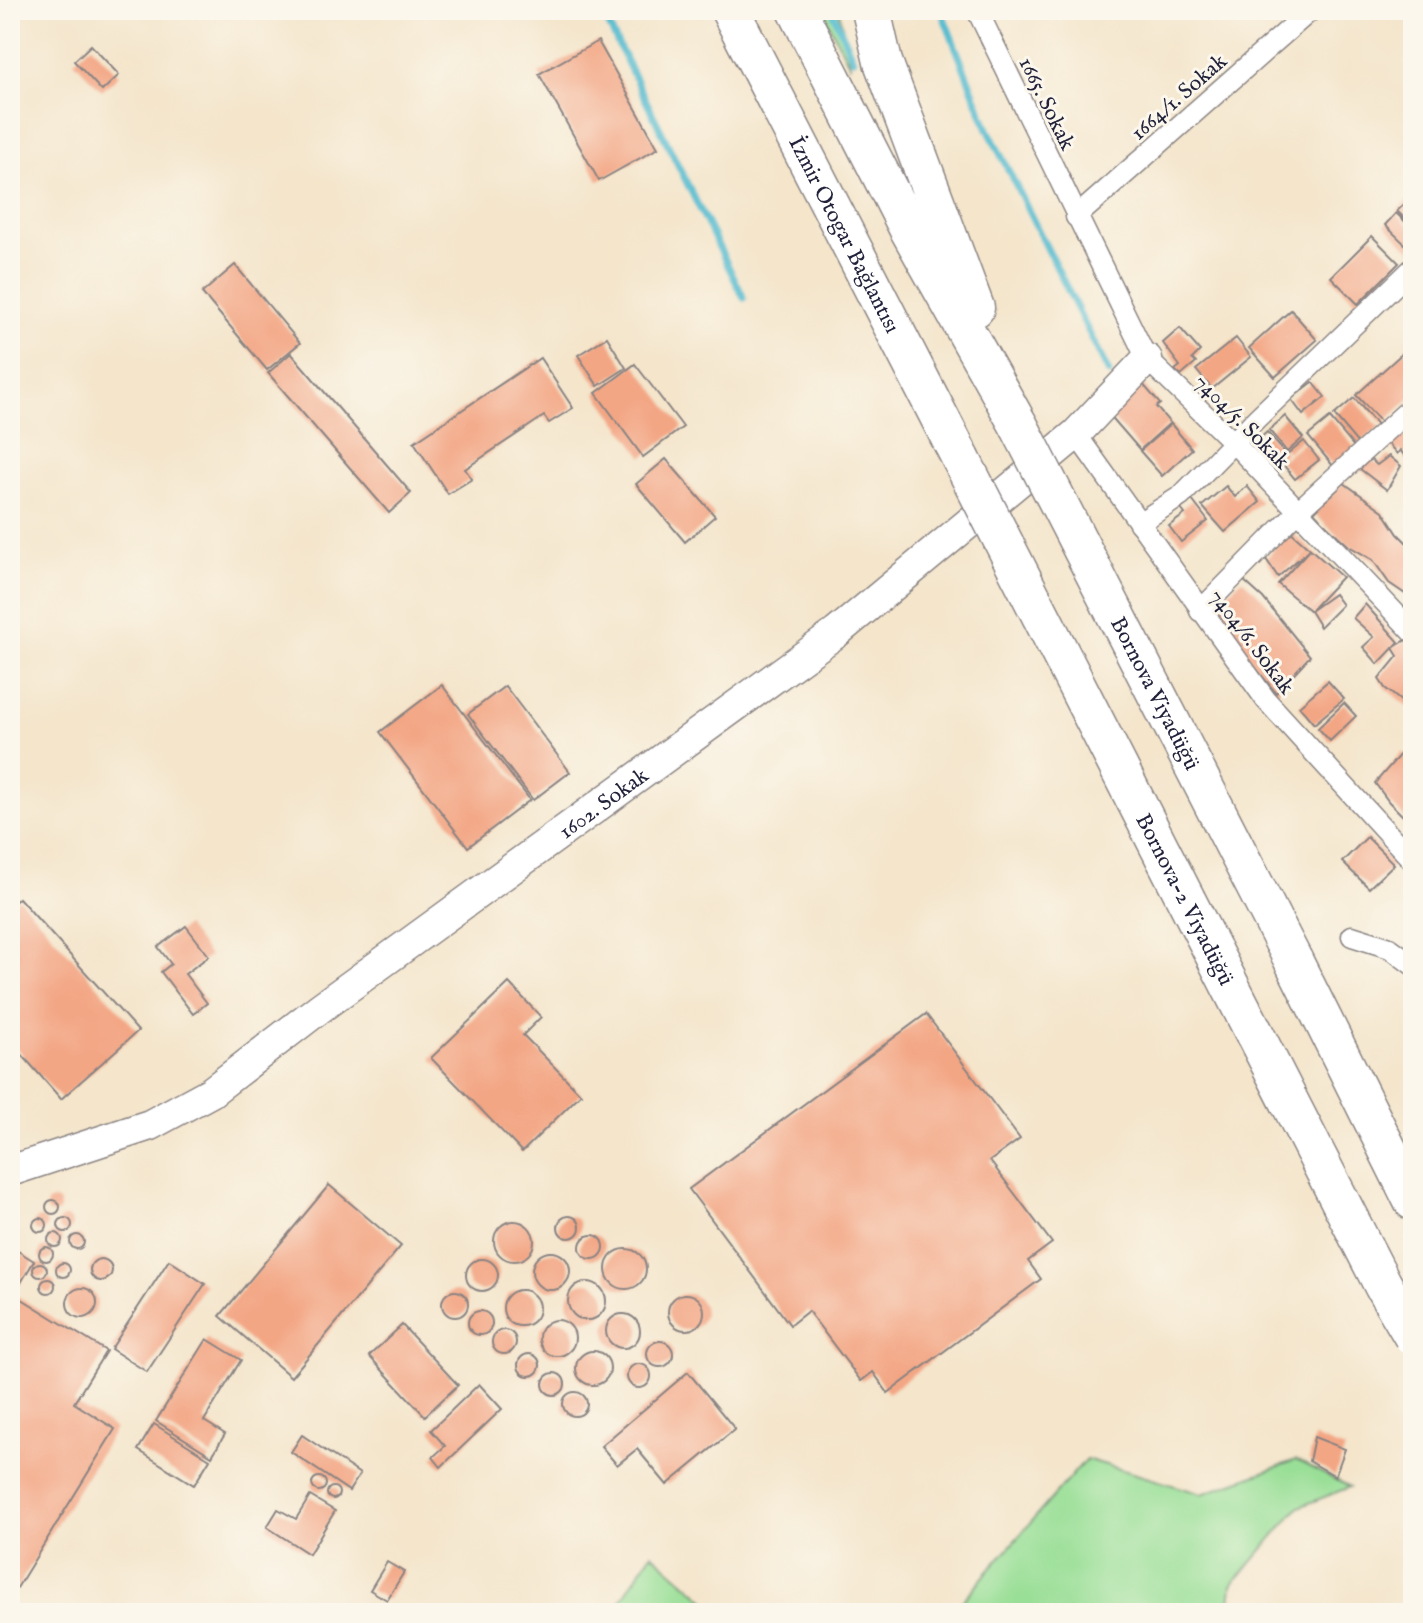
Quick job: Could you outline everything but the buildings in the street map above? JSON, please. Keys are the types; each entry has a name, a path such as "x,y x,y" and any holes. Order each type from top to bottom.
{"highway":[{"name":"İzmir Otogar Bağlantısı","path":"730,10 961,459"},
{"path":"797,10 907,226 1019,426"},
{"path":"871,10 883,62 1019,426"},
{"name":"Bornova Viyadüğü","path":"1019,426 1413,1201"},
{"name":"Bornova-2 Viyadüğü","path":"961,459 1383,1285 1413,1336"}],"street":[{"name":"1665. Sokak","path":"977,10 1076,217"},
{"name":"1664/1. Sokak","path":"1076,217 1311,10"},
{"name":"7404/5. Sokak","path":"1076,217 1147,359 1233,442 1413,632"},
{"path":"1139,523 1181,496 1413,268"},
{"name":"1602. Sokak","path":"10,1171 150,1125 211,1092 333,998 836,633 1076,434 1147,359"},
{"path":"1200,611 1298,511 1410,415"},
{"name":"7404/6. Sokak","path":"1076,434 1266,700 1412,858"},
{"path":"1352,936 1390,948 1413,965"}],"green space":[{"path":"822,10 839,10 850,66"},
{"path":"1086,1459 1202,1494 1296,1460 1350,1487 1299,1507 1232,1585 1229,1613 952,1613"},
{"path":"652,1553 720,1613 613,1613"}],"waterway":[{"path":"601,10 744,298"},
{"path":"832,10 853,59"},
{"path":"941,10 988,129 1109,373"}]}
